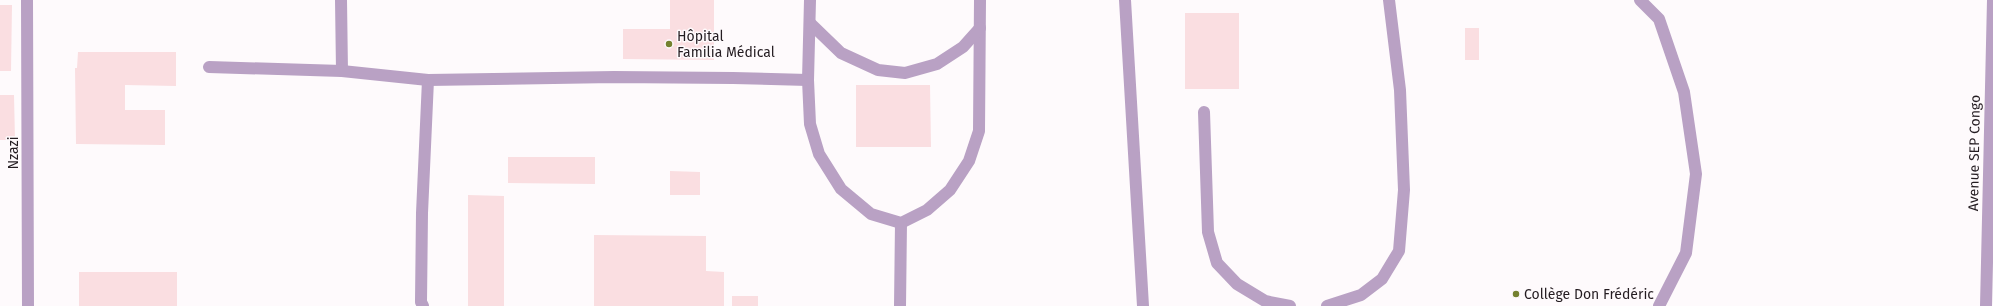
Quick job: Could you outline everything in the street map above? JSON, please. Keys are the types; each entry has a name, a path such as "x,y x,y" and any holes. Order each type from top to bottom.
{"street":[{"name":"Nzazi","path":"27,0 28,306"},
{"path":"341,0 342,71"},
{"path":"810,0 808,80 810,124 819,154 841,189 871,214 901,223 927,210 950,190 969,161 978,131 980,0"},
{"path":"1124,0 1143,306"},
{"path":"1327,306 1361,295 1377,283 1382,279 1399,251 1404,190 1400,90 1389,0"},
{"path":"1640,0 1660,19 1684,92 1696,174 1686,253 1659,306"},
{"name":"Avenue SEP Congo","path":"1986,306 1993,0"},
{"path":"810,24 842,53 878,70 904,73 937,64 963,47 980,28"},
{"path":"210,67 342,71 428,80 614,77 808,80"},
{"path":"423,306 421,302 422,213 428,80"},
{"path":"1204,112 1208,232 1217,263 1237,284 1265,301 1290,306"},
{"path":"900,306 901,223"}],"building":[{"name":"Hôpital Familia Médical","path":"670,0 714,0 714,60 623,59 623,29 670,29"},
{"path":"0,5 12,5 11,71 0,71"},
{"path":"1185,13 1239,13 1239,89 1185,89"},
{"path":"1465,28 1479,28 1479,60 1465,60"},
{"path":"78,52 176,52 176,86 125,85 125,110 165,110 165,145 76,144 75,68 77,68"},
{"path":"856,85 930,85 931,147 856,147"},
{"path":"0,95 14,95 15,140 0,140"},
{"path":"508,157 595,157 595,184 508,183"},
{"path":"670,171 700,172 700,195 670,195"},
{"path":"468,195 504,196 504,306 468,306"},
{"path":"594,235 706,236 706,271 724,272 724,306 594,306"},
{"path":"79,272 177,272 177,306 79,306"},
{"path":"732,296 758,296 758,306 732,306"}],"place":[{"name":"Hôpital Familia Médical","path":"669,44"},
{"name":"Collège Don Frédéric","path":"1516,294"}]}
